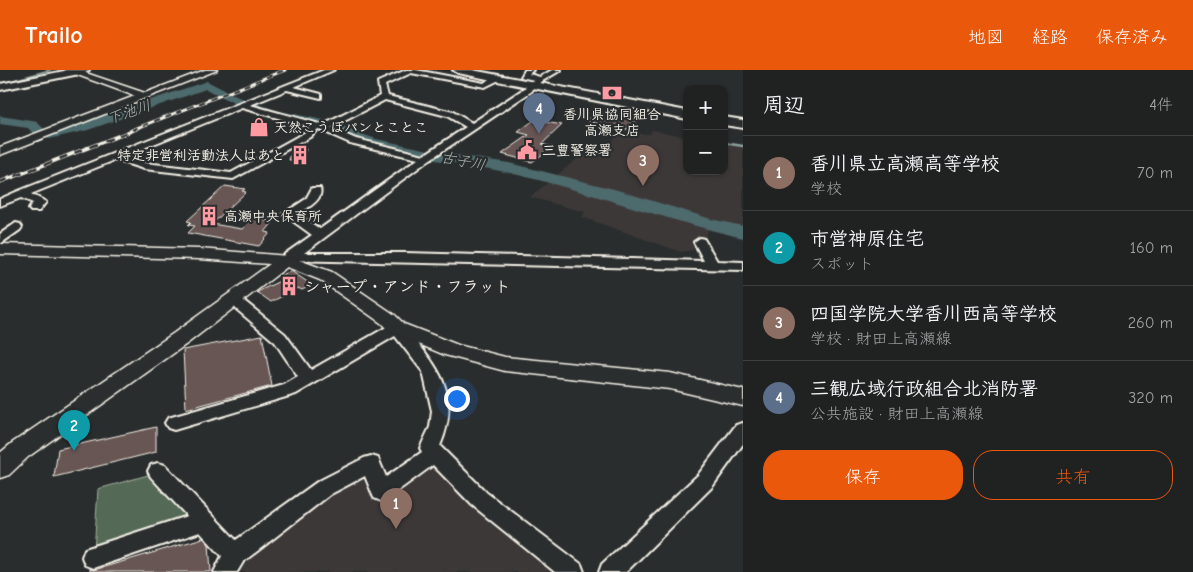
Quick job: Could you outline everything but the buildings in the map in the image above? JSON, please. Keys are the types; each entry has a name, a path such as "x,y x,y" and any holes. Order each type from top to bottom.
{"main road":[{"path":"458,70 683,114"},
{"path":"0,87 76,71"},
{"path":"728,122 743,124"}],"street":[{"path":"0,151 213,70"},
{"path":"0,203 112,154 330,70"},
{"path":"529,70 524,76 541,79"},
{"path":"0,468 10,452 233,300 430,155 529,89 530,85 557,70"},
{"path":"76,71 145,96"},
{"path":"391,71 409,71 485,85 496,78"},
{"path":"384,97 381,84 409,71"},
{"path":"284,87 318,96"},
{"path":"112,154 144,166 233,176 307,135 384,97 450,114 473,128"},
{"path":"254,100 325,126 353,141 430,155"},
{"path":"239,105 325,126"},
{"path":"316,190 315,196 310,202 289,214 320,235"},
{"path":"20,194 40,202 35,210"},
{"path":"0,240 16,227"},
{"path":"700,242 713,265"},
{"path":"0,249 215,255 285,261 405,257 743,266"},
{"path":"285,261 326,276 388,318 430,370 441,411 439,427 430,448 441,464 515,528 573,572"},
{"path":"233,300 280,338 309,380"},
{"path":"174,423 290,390 397,328"},
{"path":"397,328 452,350 506,364 670,380 743,398"},
{"path":"610,572 705,480 743,430"},
{"path":"158,471 204,521 230,563 324,488 371,464 381,492 434,454"},
{"path":"94,557 204,521"}],"shaded area":[{"path":"652,130 683,136 683,175 728,175 728,145 743,147 743,227 712,219 702,248 681,252 582,217 585,212 530,197 589,149 605,152 617,134 650,134"},
{"path":"429,460 564,572 235,572 242,558 325,494 367,472 379,500"}],"green space":[{"path":"148,475 192,521 94,552 98,489"}],"waterway":[{"path":"0,84 50,70"},
{"name":"古子川","path":"49,135 83,127 207,85 234,100 272,113 318,123 372,143 448,159 509,168 608,193 707,224 743,232"},
{"name":"下池川","path":"0,120 32,125 39,132"},
{"path":"728,144 743,146"}],"railway":[{"path":"132,130 285,70"},
{"path":"0,182 136,129"}],"place":[{"name":"香川県協同組合 高瀬支店","path":"612,93"},
{"name":"天然こうぼパンとことこ","path":"259,127"},
{"name":"三観広域行政組合北消防署","path":"539,134"},
{"name":"三豊警察署","path":"527,150"},
{"name":"特定非営利活動法人はあと","path":"300,155"},
{"name":"四国学院大学香川西高等学校","path":"643,186"},
{"name":"高瀬中央保育所","path":"209,216"},
{"name":"シャープ・アンド・フラット","path":"289,286"},
{"name":"市営神原住宅","path":"74,451"},
{"name":"香川県立高瀬高等学校","path":"396,529"}]}
